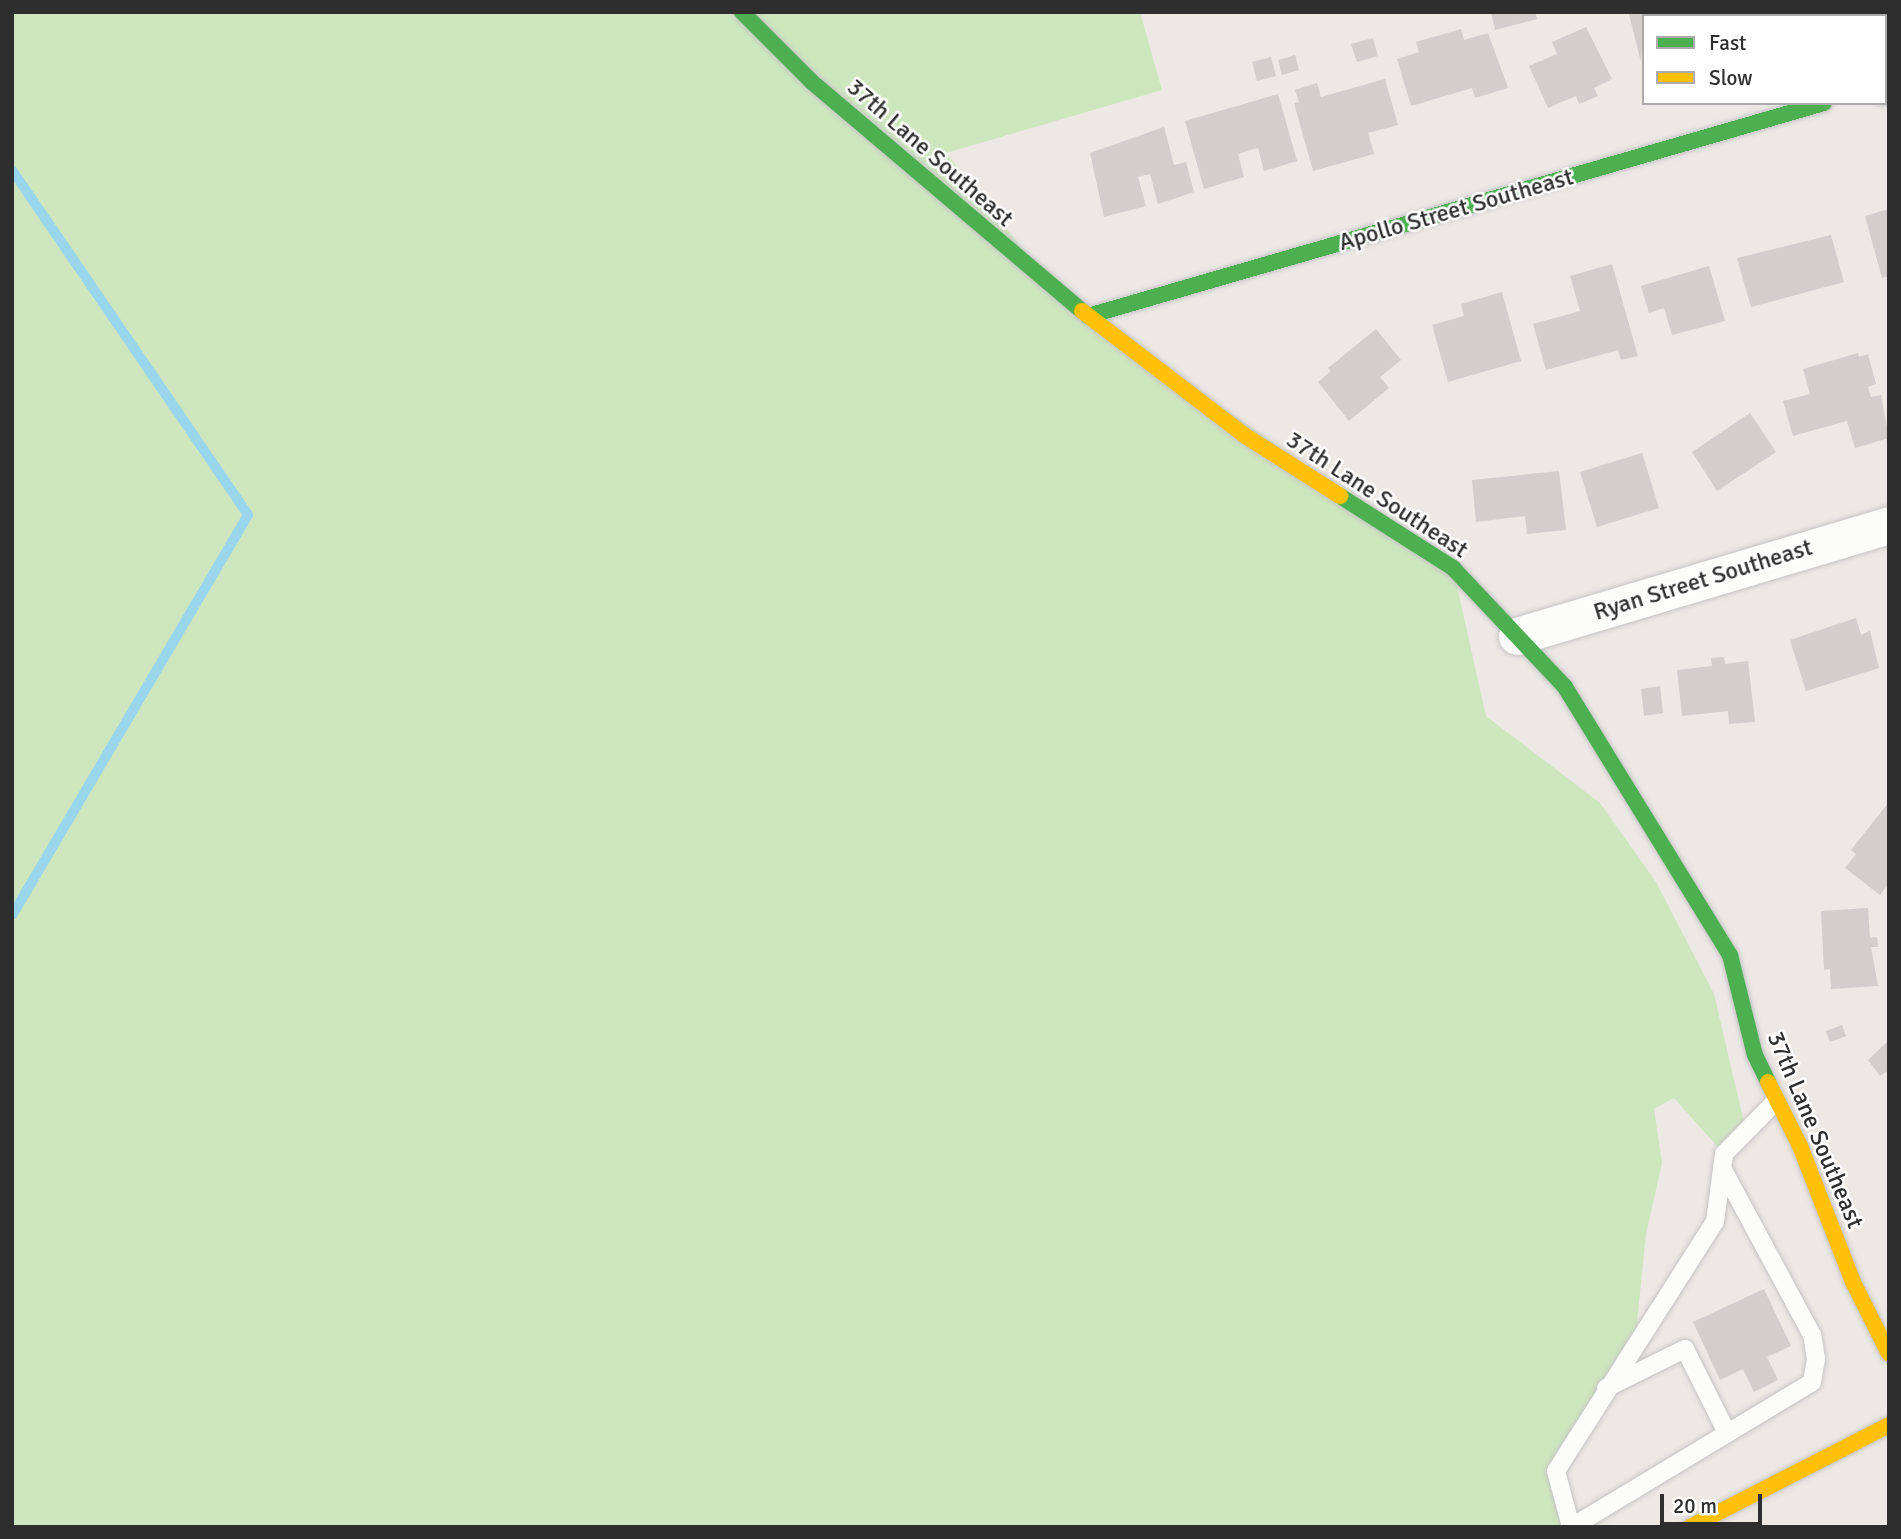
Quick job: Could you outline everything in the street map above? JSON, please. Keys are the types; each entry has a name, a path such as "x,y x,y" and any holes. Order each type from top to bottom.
{"street":[{"name":"37th Lane Southeast","path":"741,12 822,91 1088,316 1244,435 1453,568 1565,687 1730,955 1755,1055 1775,1102 1800,1146 1853,1282 1889,1354"},
{"name":"Apollo Street Southeast","path":"1088,316 1817,105"},
{"name":"Ryan Street Southeast","path":"1517,636 1889,525"},
{"path":"1690,1527 1889,1425"}],"lane":[{"path":"1722,1168 1812,1335 1816,1359 1812,1382 1572,1527 1556,1471 1605,1389 1715,1221 1722,1168 1724,1154 1775,1102"},
{"path":"1605,1389 1685,1349 1727,1433"}],"green space":[{"path":"12,12 1140,12 1162,90 946,153 1058,293 1453,568 1486,716 1600,803 1656,882 1714,994 1746,1131 1724,1154 1674,1098 1654,1109 1662,1163 1646,1234 1635,1342 1556,1471 1572,1527 12,1527"}],"building":[{"path":"1491,12 1535,12 1537,19 1495,30"},
{"path":"1720,12 1720,14 1642,14 1641,62 1629,14"},
{"path":"1814,12 1857,12 1857,14"},
{"path":"1586,27 1612,79 1594,88 1598,96 1579,104 1576,96 1548,108 1529,66 1557,54 1552,42"},
{"path":"1461,29 1464,40 1488,33 1508,88 1475,98 1472,88 1411,106 1397,59 1419,52 1416,42"},
{"path":"1373,38 1378,56 1357,62 1351,44"},
{"path":"1295,55 1299,70 1282,75 1278,60"},
{"path":"1271,57 1276,76 1257,81 1252,62"},
{"path":"1385,79 1398,125 1368,133 1374,154 1313,171 1294,103 1299,102 1295,90 1317,83 1321,97"},
{"path":"1278,94 1297,161 1264,171 1258,148 1238,154 1244,177 1204,189 1185,121"},
{"path":"1164,127 1174,165 1186,162 1194,192 1158,204 1150,174 1138,177 1146,206 1104,217 1090,153"},
{"path":"1889,209 1889,276 1882,278 1865,216"},
{"path":"1831,235 1844,282 1751,307 1737,258"},
{"path":"1612,264 1638,356 1621,360 1618,350 1546,370 1533,324 1580,311 1570,276"},
{"path":"1709,266 1725,321 1672,335 1664,308 1649,313 1641,286"},
{"path":"1502,292 1521,361 1448,382 1432,325 1464,316 1461,304"},
{"path":"1376,329 1401,360 1380,377 1389,388 1349,421 1318,382 1331,371 1328,368"},
{"path":"1858,353 1859,357 1868,354 1876,384 1868,387 1871,397 1881,395 1889,438 1855,448 1847,421 1793,436 1783,401 1810,394 1803,369"},
{"path":"1750,413 1776,452 1717,491 1692,452"},
{"path":"1642,453 1659,508 1597,527 1580,472"},
{"path":"1559,471 1566,530 1527,534 1525,516 1476,522 1472,480"},
{"path":"1856,618 1861,635 1870,631 1879,668 1806,691 1790,640"},
{"path":"1724,657 1725,664 1748,661 1755,722 1729,724 1728,711 1682,716 1677,670 1712,666 1711,658"},
{"path":"1660,686 1663,713 1644,716 1641,689"},
{"path":"1889,802 1889,883 1880,895 1845,868 1856,854 1851,850"},
{"path":"1868,908 1870,938 1877,937 1878,947 1871,947 1878,986 1831,989 1830,969 1824,970 1821,911"},
{"path":"1842,1025 1846,1036 1830,1042 1826,1031"},
{"path":"1889,1040 1889,1070 1880,1076 1868,1060"},
{"path":"1764,1289 1791,1346 1767,1357 1778,1380 1754,1392 1743,1369 1720,1380 1693,1322"}],"waterway":[{"path":"12,170 248,515 12,915"}],"traffic: fast":[{"path":"742,12 812,82 1082,311"},
{"path":"1088,316 1817,105"},
{"path":"1340,496 1453,568 1565,687 1730,955 1755,1055 1768,1082"}],"traffic: slow":[{"path":"1082,311 1244,435 1340,496"},
{"path":"1768,1082 1800,1146 1853,1282 1889,1354"},
{"path":"1690,1527 1889,1425"}]}
